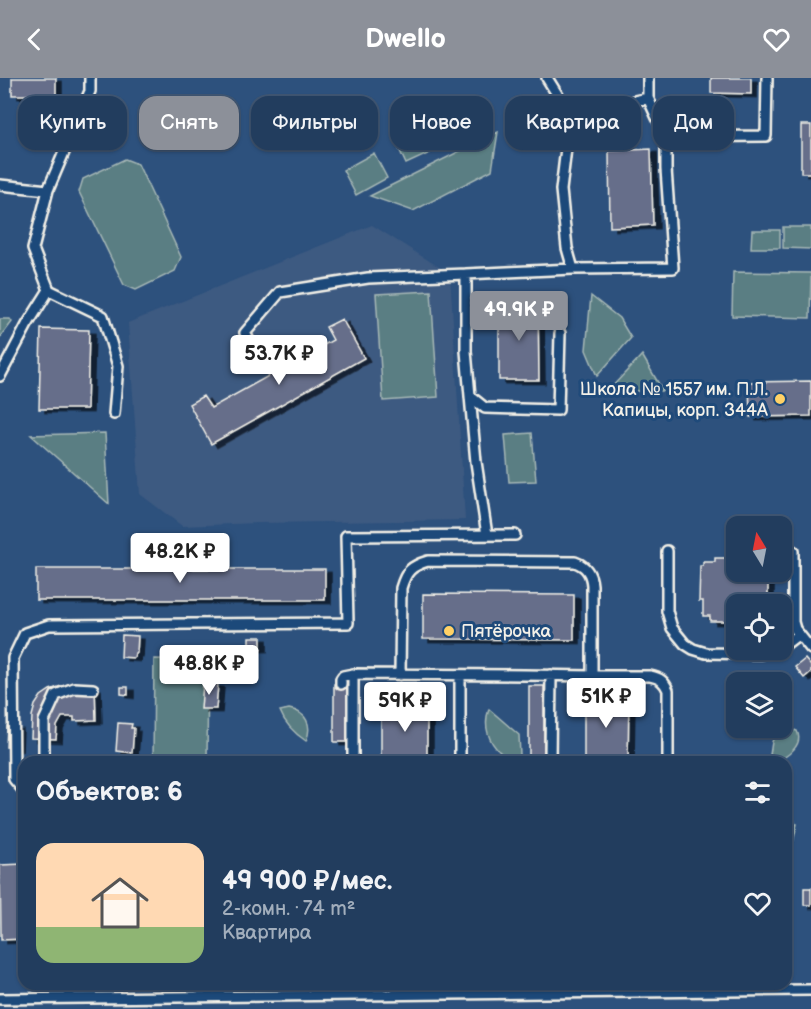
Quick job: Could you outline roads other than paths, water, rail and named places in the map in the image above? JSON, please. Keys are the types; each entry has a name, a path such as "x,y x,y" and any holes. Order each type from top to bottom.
{"lane":[{"path":"90,78 90,91 48,190 33,249 49,290 103,316 118,366 114,414"},
{"path":"547,78 558,96"},
{"path":"648,78 648,98 653,109"},
{"path":"734,136 766,136 767,78"},
{"path":"641,100 648,98"},
{"path":"566,150 561,190 567,248 573,269"},
{"path":"258,357 245,333 280,292 368,278 573,269 673,268 666,150"},
{"path":"0,186 48,190"},
{"path":"466,274 466,351 476,462 487,535"},
{"path":"0,376 49,290"},
{"path":"470,396 486,408 558,410 560,333"},
{"path":"18,784 14,779 13,658 25,633 49,625 348,623 346,536 515,535"},
{"path":"667,550 667,611 672,628 685,644 693,649 706,653 726,653"},
{"path":"794,551 793,622 811,649"},
{"path":"400,675 401,588 408,571 417,564 429,561 575,562 581,564 589,572 591,578 592,676"},
{"path":"792,639 799,634"},
{"path":"341,684 342,676 347,674 658,677 668,690 668,756"},
{"path":"353,674 353,756"},
{"path":"460,675 460,756"},
{"path":"537,675 537,686"},
{"path":"550,756 551,675"},
{"path":"44,756 44,721 56,695 75,688 93,689"},
{"path":"69,990 70,998"},
{"path":"238,990 238,995"},
{"path":"352,990 352,995"},
{"path":"458,990 458,995"},
{"path":"0,999 238,995 458,995 607,990"},
{"path":"792,990 811,990"}],"place":[{"name":"Школа № 1557 им. П.Л. Капицы, корп. 344А","path":"780,399"},
{"name":"Пятёрочка","path":"449,631"}]}
